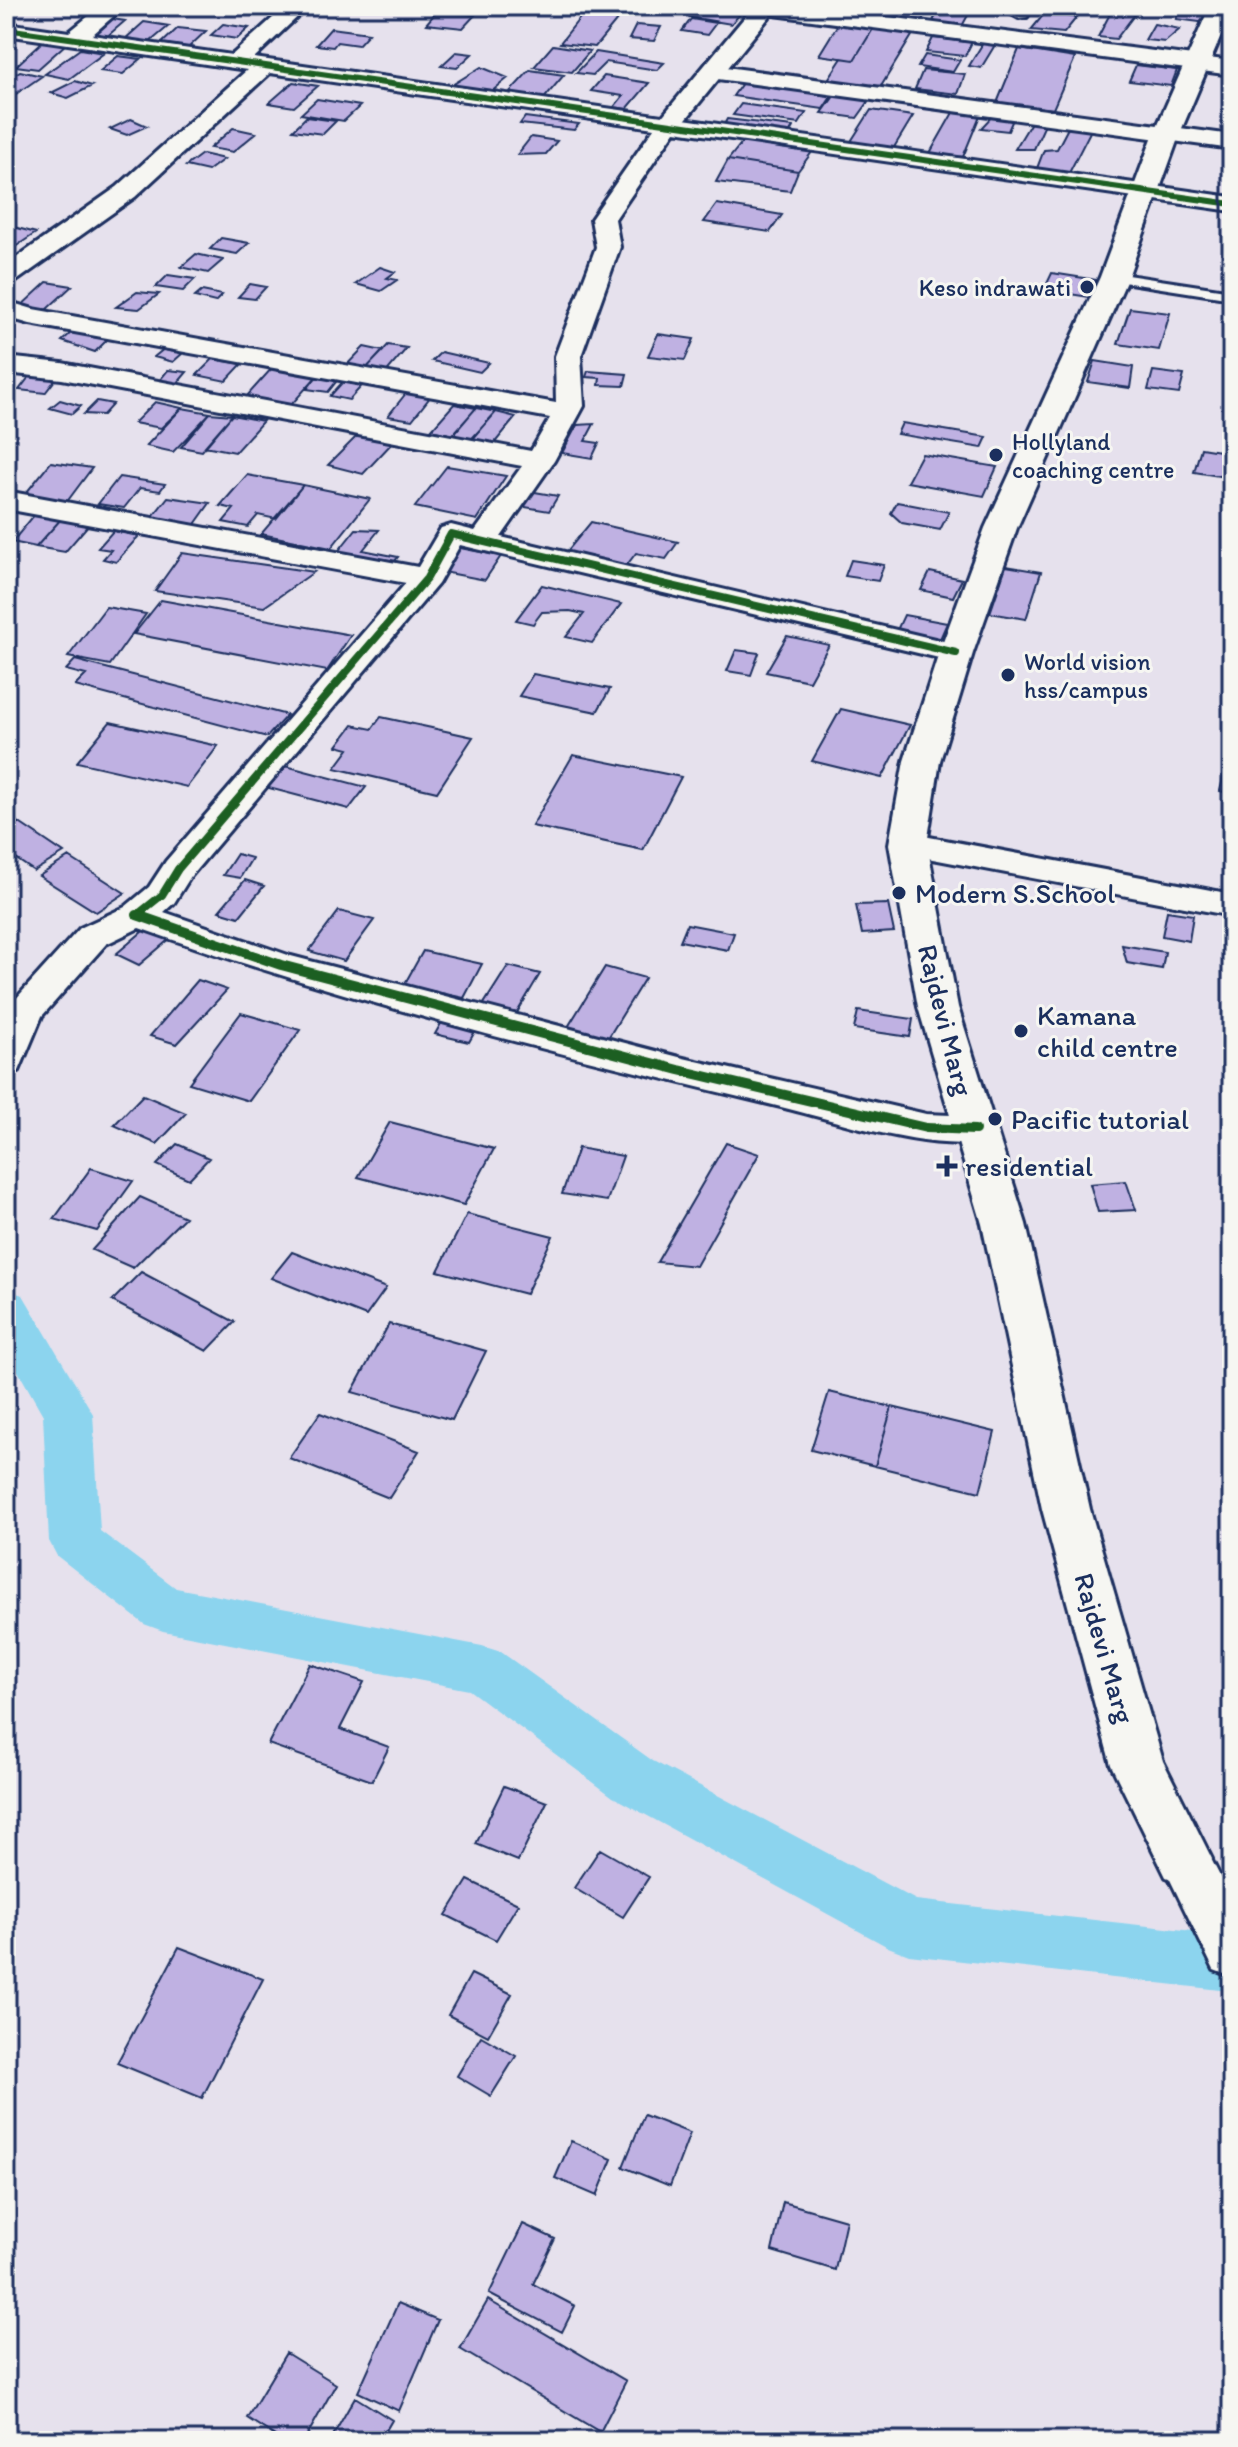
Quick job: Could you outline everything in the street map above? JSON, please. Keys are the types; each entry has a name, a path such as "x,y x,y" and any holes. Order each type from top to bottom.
{"main road":[{"name":"Rajdevi Marg","path":"1185,1859 1138,1765 1066,1509 1004,1224 938,1007 908,844 922,761 956,653 1001,528 1114,277 1167,133 1222,6"},
{"path":"669,124 761,7"}],"street":[{"path":"76,37 114,6"},
{"path":"238,61 298,6"},
{"path":"761,7 1232,68"},
{"path":"6,29 1232,204"},
{"path":"6,277 126,192 266,65"},
{"path":"711,72 1232,142"},
{"path":"483,541 540,461 570,406 568,356 608,247 603,219 669,124"},
{"path":"6,346 18,312 566,413"},
{"path":"6,365 62,371 540,461"},
{"path":"6,500 427,578"},
{"path":"6,1062 26,1011 93,936 137,915 162,895 178,869 427,578 451,534 956,653"},
{"path":"908,844 1232,905"},
{"path":"137,915 281,965 679,1070 926,1128 975,1130"},
{"path":"1185,1859 1232,1953"}],"lane":[{"path":"1114,277 1232,295"}],"building":[{"path":"701,6 743,11 731,24 690,17"},
{"path":"849,6 882,8 875,18 843,13"},
{"path":"892,6 931,6 919,24 883,19"},
{"path":"942,6 973,6 961,28 931,24"},
{"path":"1114,6 1141,6 1116,39 1098,37"},
{"path":"1182,6 1214,6 1207,23 1176,19"},
{"path":"437,11 475,15 463,28 426,24"},
{"path":"583,14 618,19 595,47 560,43"},
{"path":"1044,14 1077,17 1064,33 1031,30"},
{"path":"106,18 125,21 104,39 85,36"},
{"path":"691,19 716,23 707,35 682,31"},
{"path":"144,22 169,26 150,42 125,39"},
{"path":"223,24 249,28 237,39 211,35"},
{"path":"838,24 873,29 854,60 819,55"},
{"path":"1154,24 1180,29 1165,42 1145,40"},
{"path":"636,25 661,27 654,41 629,39"},
{"path":"178,28 206,31 188,48 160,45"},
{"path":"331,28 369,33 358,45 337,42 333,47 316,45"},
{"path":"873,29 913,34 880,88 827,81 842,58 854,60"},
{"path":"933,38 972,42 965,56 926,52"},
{"path":"43,41 66,44 38,69 16,66"},
{"path":"983,43 995,45 981,68 969,66"},
{"path":"553,45 590,51 572,72 534,67"},
{"path":"80,49 104,53 69,79 45,74"},
{"path":"1019,49 1075,58 1053,109 997,103"},
{"path":"456,52 472,54 457,68 441,66"},
{"path":"596,52 664,63 657,70 606,62 593,75 576,73"},
{"path":"925,55 960,60 953,72 918,67"},
{"path":"118,56 141,59 123,74 100,71"},
{"path":"1136,65 1177,70 1171,86 1129,81"},
{"path":"481,67 508,78 491,92 452,85"},
{"path":"530,70 564,75 542,101 507,95"},
{"path":"923,70 965,74 958,94 915,89"},
{"path":"20,71 42,76 16,94 6,91 6,80"},
{"path":"604,76 649,83 627,109 614,107 623,96 591,91"},
{"path":"745,79 835,91 823,109 733,96"},
{"path":"75,81 92,86 68,98 51,93"},
{"path":"293,82 318,86 294,107 269,103"},
{"path":"837,92 872,97 857,118 822,113"},
{"path":"317,99 360,106 344,121 301,114"},
{"path":"741,104 806,113 799,124 733,115"},
{"path":"955,109 981,113 963,157 930,153"},
{"path":"871,110 913,116 893,149 850,143"},
{"path":"995,113 1014,117 1008,131 981,128"},
{"path":"306,117 336,121 323,134 293,130"},
{"path":"525,117 579,124 574,130 520,124"},
{"path":"131,119 147,126 127,135 110,129"},
{"path":"727,119 793,127 788,136 722,128"},
{"path":"1033,119 1047,120 1034,149 1015,149"},
{"path":"1070,124 1091,130 1068,175 1036,171 1044,150 1057,149"},
{"path":"233,128 256,133 233,152 210,148"},
{"path":"531,137 557,141 546,154 517,155"},
{"path":"743,141 812,152 798,171 728,160"},
{"path":"202,154 224,159 208,171 186,166"},
{"path":"728,160 798,171 790,191 716,182"},
{"path":"717,204 782,215 770,232 704,222"},
{"path":"6,225 36,233 9,251 6,250"},
{"path":"221,238 249,243 237,254 210,249"},
{"path":"196,254 223,260 208,273 181,267"},
{"path":"380,267 395,272 387,278 397,280 381,291 356,284"},
{"path":"1052,273 1103,281 1095,298 1044,290"},
{"path":"168,275 195,279 183,291 156,287"},
{"path":"47,282 72,286 46,310 21,306"},
{"path":"250,284 266,287 255,299 238,297"},
{"path":"202,291 222,295 215,302 195,297"},
{"path":"137,292 159,294 139,309 116,307"},
{"path":"1130,308 1170,313 1159,350 1118,344"},
{"path":"72,332 109,338 95,352 62,341"},
{"path":"658,334 694,339 685,360 648,356"},
{"path":"388,345 407,348 384,375 364,371"},
{"path":"364,347 383,351 359,376 340,372"},
{"path":"165,348 184,352 173,362 154,357"},
{"path":"441,352 489,363 480,372 432,361"},
{"path":"213,359 242,364 226,381 197,375"},
{"path":"1095,361 1133,367 1130,388 1088,382"},
{"path":"36,368 62,371 45,393 19,390"},
{"path":"272,368 316,377 291,405 246,397"},
{"path":"168,370 187,372 177,384 159,381"},
{"path":"322,370 343,373 328,392 307,389"},
{"path":"588,371 627,374 624,386 599,385 600,378 586,377"},
{"path":"1153,371 1184,375 1179,394 1148,390"},
{"path":"350,374 369,378 349,400 330,396"},
{"path":"407,392 431,396 412,420 388,416"},
{"path":"60,400 81,406 72,414 50,408"},
{"path":"97,401 113,404 103,415 84,414"},
{"path":"155,402 182,408 161,428 134,423"},
{"path":"454,404 476,408 453,435 431,430"},
{"path":"182,408 210,413 173,452 146,446"},
{"path":"476,408 496,412 465,446 446,442"},
{"path":"496,412 516,417 488,451 466,447"},
{"path":"210,413 232,415 202,451 181,447"},
{"path":"232,415 263,421 235,452 205,446"},
{"path":"902,423 987,437 982,448 897,434"},
{"path":"594,424 585,441 599,443 592,458 562,453 577,425"},
{"path":"359,434 393,442 363,474 328,465"},
{"path":"1201,448 1232,453 1232,478 1194,472"},
{"path":"922,454 997,467 984,496 907,482"},
{"path":"51,462 92,468 66,503 22,498"},
{"path":"447,466 506,476 477,520 415,507"},
{"path":"247,475 303,485 276,519 258,515 248,527 223,522 234,509 220,506"},
{"path":"119,477 165,484 160,491 140,488 124,508 98,504"},
{"path":"303,485 370,499 331,548 261,534"},
{"path":"529,491 558,496 549,511 519,506"},
{"path":"168,497 210,503 193,527 150,520"},
{"path":"897,502 949,512 940,530 902,523 891,513"},
{"path":"35,514 62,518 36,547 12,542"},
{"path":"62,518 90,523 65,552 36,547"},
{"path":"591,522 678,542 666,559 636,553 623,570 564,555"},
{"path":"356,529 379,530 363,550 398,557 391,566 336,554"},
{"path":"113,531 139,536 116,562 103,559 111,550 98,548"},
{"path":"450,546 501,556 485,580 433,570"},
{"path":"182,553 314,572 264,607 155,591"},
{"path":"851,560 884,565 878,581 845,576"},
{"path":"1006,566 1041,572 1026,619 990,613"},
{"path":"930,572 962,579 953,597 921,590"},
{"path":"542,585 621,604 592,643 566,637 584,614 542,612 533,624 516,620"},
{"path":"161,600 351,635 327,671 134,634"},
{"path":"106,607 146,614 110,665 68,657"},
{"path":"904,615 947,623 940,639 897,630"},
{"path":"787,636 829,645 809,681 766,672"},
{"path":"736,650 759,653 751,675 727,671"},
{"path":"75,660 287,715 267,737 75,686 86,675 66,670"},
{"path":"533,674 610,689 597,712 519,696"},
{"path":"841,709 910,725 882,778 812,761"},
{"path":"381,717 473,737 437,792 335,768 349,749 337,746 353,725 372,729"},
{"path":"110,722 218,746 187,787 77,762"},
{"path":"1229,752 1232,752 1232,794 1220,791"},
{"path":"573,755 681,777 643,850 532,826"},
{"path":"282,765 366,787 349,809 265,787"},
{"path":"18,822 64,853 34,871 6,852 6,829"},
{"path":"237,854 252,858 240,878 223,875"},
{"path":"69,857 125,893 96,912 39,876"},
{"path":"245,880 264,886 239,917 219,911"},
{"path":"888,904 894,932 862,934 856,905"},
{"path":"339,911 374,920 344,961 309,951"},
{"path":"1167,911 1193,915 1189,941 1162,936"},
{"path":"687,924 734,933 728,950 680,941"},
{"path":"149,926 172,937 139,965 116,954"},
{"path":"1122,945 1165,952 1162,969 1127,963"},
{"path":"423,951 482,964 464,998 404,985"},
{"path":"508,966 540,974 515,1016 482,1007"},
{"path":"605,967 645,978 608,1038 568,1027"},
{"path":"198,980 227,990 177,1044 150,1036"},
{"path":"858,1011 913,1019 910,1037 854,1029"},
{"path":"241,1013 300,1030 249,1101 189,1083"},
{"path":"443,1020 477,1028 469,1042 435,1034"},
{"path":"143,1095 186,1113 157,1144 114,1125"},
{"path":"390,1122 494,1149 464,1205 358,1177"},
{"path":"726,1143 759,1154 696,1266 657,1262"},
{"path":"177,1144 209,1158 189,1179 157,1165"},
{"path":"578,1148 623,1156 607,1201 562,1194"},
{"path":"91,1168 133,1181 97,1231 54,1219"},
{"path":"1126,1181 1136,1210 1098,1212 1090,1184"},
{"path":"140,1197 185,1217 133,1268 92,1250"},
{"path":"467,1214 553,1236 526,1294 438,1271"},
{"path":"292,1252 386,1288 366,1316 271,1278"},
{"path":"141,1272 235,1322 207,1351 112,1301"},
{"path":"389,1324 486,1351 452,1420 352,1392"},
{"path":"829,1392 892,1407 875,1466 811,1450"},
{"path":"892,1407 995,1432 980,1492 875,1466"},
{"path":"320,1413 419,1451 389,1498 289,1458"},
{"path":"310,1664 364,1682 340,1729 389,1747 372,1781 268,1744"},
{"path":"504,1786 547,1802 518,1861 476,1844"},
{"path":"600,1849 649,1877 623,1917 574,1888"},
{"path":"468,1880 518,1904 496,1940 446,1915"},
{"path":"179,1947 263,1979 202,2098 117,2063"},
{"path":"471,1974 512,1994 488,2036 448,2015"},
{"path":"481,2036 516,2056 491,2096 457,2076"},
{"path":"644,2115 690,2133 670,2186 623,2167"},
{"path":"571,2141 612,2159 597,2196 555,2178"},
{"path":"783,2202 846,2220 835,2270 772,2251"},
{"path":"523,2224 555,2239 533,2284 575,2306 562,2332 489,2294"},
{"path":"488,2300 626,2381 600,2432 460,2349"},
{"path":"398,2303 438,2320 399,2411 358,2392"},
{"path":"286,2353 336,2384 304,2441 283,2441 247,2418"},
{"path":"355,2397 392,2420 380,2441 330,2441"}],"waterway":[{"path":"6,1308 68,1414 75,1541 163,1608 482,1669 633,1779 909,1927 1220,1962 1232,1960"}],"cycle path":[{"path":"6,29 1232,204"},
{"path":"956,653 451,534 427,578 178,869 162,895 137,915 281,965 679,1070 926,1128 975,1130"}],"place":[{"name":"Keso indrawati","path":"1087,287"},
{"name":"Hollyland coaching centre","path":"996,455"},
{"name":"World vision hss/campus","path":"1008,675"},
{"name":"Modern S.School","path":"899,893"},
{"name":"Kamana child centre","path":"1021,1031"},
{"name":"Pacific tutorial","path":"995,1119"},
{"name":"residential","path":"947,1166"}]}
